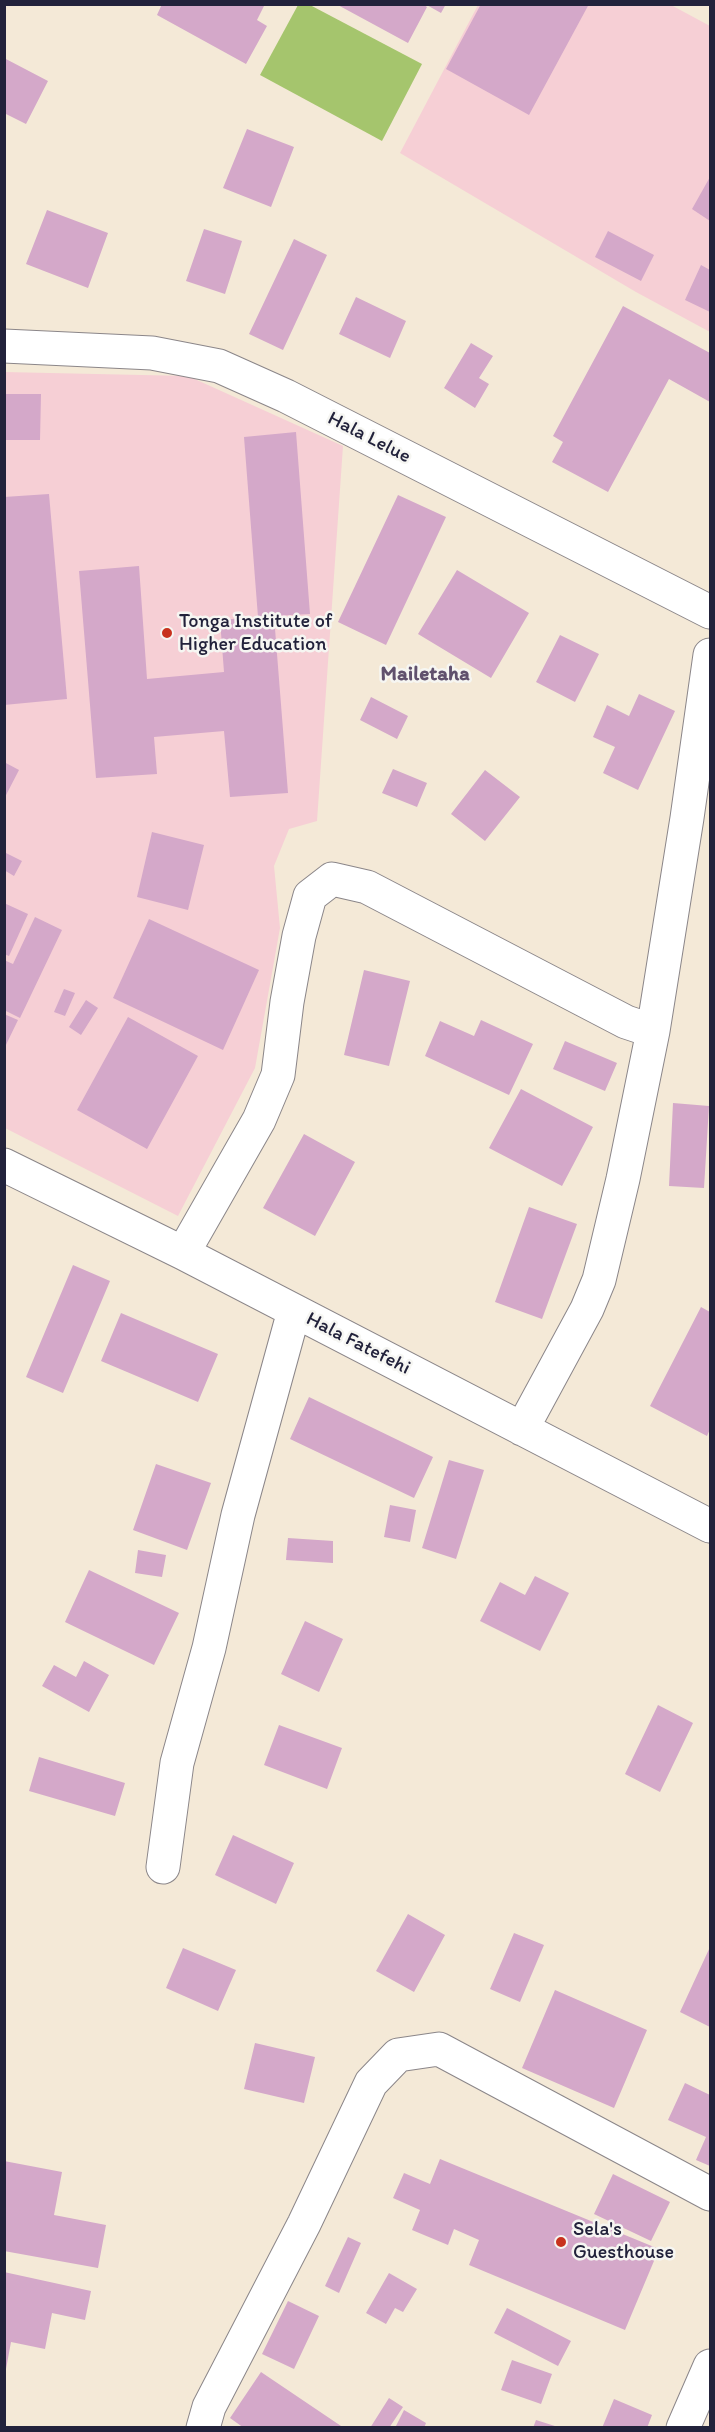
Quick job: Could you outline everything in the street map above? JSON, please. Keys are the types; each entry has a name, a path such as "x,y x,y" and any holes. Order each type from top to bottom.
{"street":[{"name":"Hala Lelue","path":"4,346 152,352 219,366 286,396 711,612"},
{"path":"522,1429 587,1309 599,1280 623,1179 653,1031 711,655"},
{"path":"183,1253 259,1120 278,1074 287,1002 299,936 310,896 332,879 368,887 626,1022 653,1031"},
{"name":"Hala Fatefehi","path":"4,1165 183,1253 711,1526"},
{"path":"163,1867 177,1762 209,1648 238,1515 294,1311"},
{"path":"203,2427 209,2407 304,2224 371,2082 398,2055 439,2049 711,2194"},
{"path":"683,2427 711,2366"}],"shaded area":[{"path":"478,5 671,5 710,26 710,332 636,292 400,153"},
{"name":"Tonga Institute of Higher Education","path":"4,372 188,376 343,446 317,821 289,829 274,866 280,928 255,1068 178,1216 5,1128"}],"green space":[{"path":"298,5 310,5 422,64 382,141 260,75"}],"building":[{"path":"162,4 265,4 257,20 267,26 246,64 157,15"},
{"path":"336,4 423,4 427,7 408,43"},
{"path":"425,4 446,4 441,13"},
{"path":"481,4 589,4 529,115 446,69"},
{"path":"4,58 48,81 26,124 4,113"},
{"path":"247,129 294,147 271,207 223,188"},
{"path":"710,177 710,221 692,209"},
{"path":"47,210 108,233 88,288 26,264"},
{"path":"204,229 242,241 225,294 186,281"},
{"path":"608,231 654,255 641,281 595,257"},
{"path":"294,239 327,255 283,350 249,334"},
{"path":"701,265 710,270 710,312 685,300"},
{"path":"356,297 406,321 390,358 339,334"},
{"path":"623,306 710,353 710,402 669,379 608,492 552,462 563,442 553,436"},
{"path":"471,343 493,356 479,378 489,384 475,408 444,388"},
{"path":"4,394 41,394 40,440 4,440"},
{"path":"296,432 310,614 274,616 288,793 230,797 224,731 154,737 157,774 96,778 79,571 139,566 147,679 224,672 220,620 258,617 244,437"},
{"path":"49,494 67,699 4,705 4,497"},
{"path":"398,495 446,517 386,645 338,622"},
{"path":"457,570 529,613 491,678 418,634"},
{"path":"560,635 599,654 575,702 536,682"},
{"path":"639,694 675,711 638,790 603,773 615,747 593,737 607,705 629,716"},
{"path":"371,697 408,716 397,739 360,720"},
{"path":"4,762 19,770 4,799"},
{"path":"393,769 427,783 417,807 382,793"},
{"path":"485,770 520,797 485,841 451,814"},
{"path":"152,832 204,845 188,910 137,897"},
{"path":"4,852 22,861 14,876 4,870"},
{"path":"4,903 28,914 9,956 4,954"},
{"path":"35,917 62,930 20,1018 4,1010 4,960 13,964"},
{"path":"149,919 259,970 223,1050 113,998"},
{"path":"364,970 410,981 389,1066 344,1055"},
{"path":"64,989 75,993 65,1016 54,1012"},
{"path":"86,1000 98,1008 81,1035 69,1027"},
{"path":"4,1014 18,1020 4,1049"},
{"path":"128,1017 198,1056 147,1149 77,1110"},
{"path":"481,1020 533,1044 509,1095 425,1056 440,1021 474,1036"},
{"path":"565,1041 617,1063 605,1091 553,1069"},
{"path":"521,1089 593,1127 562,1186 489,1148"},
{"path":"673,1103 709,1106 704,1188 669,1186"},
{"path":"304,1134 355,1162 315,1236 263,1208"},
{"path":"529,1207 577,1224 542,1319 495,1302"},
{"path":"73,1265 110,1281 63,1393 26,1377"},
{"path":"701,1307 710,1312 710,1429 707,1436 650,1406"},
{"path":"121,1313 218,1354 198,1402 101,1361"},
{"path":"309,1397 433,1457 414,1498 290,1439"},
{"path":"449,1460 484,1470 456,1559 422,1548"},
{"path":"156,1464 211,1483 187,1550 133,1530"},
{"path":"390,1505 416,1510 410,1542 384,1537"},
{"path":"288,1538 333,1541 333,1563 286,1560"},
{"path":"138,1550 166,1555 162,1577 135,1573"},
{"path":"89,1570 179,1613 154,1665 65,1622"},
{"path":"535,1576 569,1593 540,1651 480,1621 500,1582 525,1595"},
{"path":"305,1621 343,1639 319,1692 281,1674"},
{"path":"84,1661 109,1675 89,1712 42,1686 54,1665 76,1677"},
{"path":"658,1705 693,1723 660,1792 625,1774"},
{"path":"279,1725 342,1748 327,1789 264,1765"},
{"path":"39,1757 125,1783 115,1816 29,1791"},
{"path":"233,1835 294,1863 276,1904 215,1875"},
{"path":"408,1914 445,1935 414,1992 376,1971"},
{"path":"514,1933 544,1945 520,2002 490,1989"},
{"path":"710,1947 710,2027 680,2012"},
{"path":"183,1948 236,1970 218,2011 166,1988"},
{"path":"555,1990 647,2030 614,2108 522,2068"},
{"path":"255,2043 315,2057 304,2103 244,2089"},
{"path":"685,2083 710,2095 710,2166 696,2160 706,2137 668,2120"},
{"name":"Sela's Guesthouse","path":"440,2159 659,2249 625,2330 469,2265 479,2240 454,2229 448,2245 412,2230 420,2210 393,2198 404,2173 430,2184"},
{"path":"4,2161 62,2172 54,2215 106,2225 98,2268 4,2251"},
{"path":"613,2174 670,2202 651,2241 594,2214"},
{"path":"348,2237 361,2243 339,2293 325,2286"},
{"path":"4,2272 91,2291 85,2320 52,2313 45,2349 11,2342 6,2369"},
{"path":"389,2273 417,2289 403,2312 395,2308 386,2324 366,2313"},
{"path":"288,2301 319,2316 294,2369 262,2354"},
{"path":"507,2308 571,2341 558,2366 494,2333"},
{"path":"512,2360 552,2374 541,2404 501,2390"},
{"path":"261,2372 344,2428 244,2428 230,2418"},
{"path":"389,2398 403,2407 389,2428 370,2428"},
{"path":"614,2399 652,2415 647,2428 602,2428"},
{"path":"404,2410 426,2423 424,2428 395,2428"},
{"path":"536,2420 558,2427 558,2428 533,2428"}],"place":[{"name":"Tonga Institute of Higher Education","path":"167,633"},
{"name":"Sela's Guesthouse","path":"561,2242"}],"district":[{"name":"Mailetaha","path":"425,675"}]}
